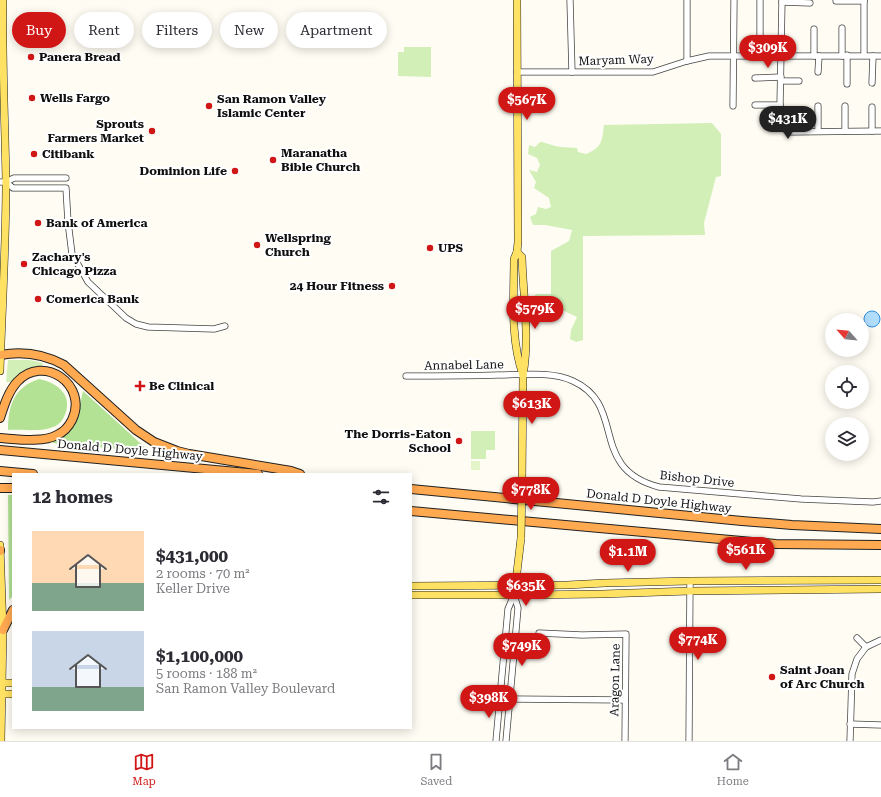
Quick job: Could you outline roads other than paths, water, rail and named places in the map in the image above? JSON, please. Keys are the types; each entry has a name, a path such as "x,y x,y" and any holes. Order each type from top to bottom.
{"highway":[{"path":"0,355 10,353 38,355 56,360 64,365 136,430 154,442 165,447 189,454 297,473"},
{"path":"0,418 16,383 24,376 32,372 41,371 56,374 66,381 73,392 76,408 74,417 70,424 57,436 41,439 0,438"},
{"name":"Donald D Doyle Highway","path":"0,450 247,473"},
{"path":"0,471 22,473"},
{"path":"0,488 12,488"},
{"name":"Donald D Doyle Highway","path":"412,489 742,522 881,530"},
{"path":"412,511 776,544 881,544"},
{"path":"3,630 12,612"}],"main road":[{"path":"0,371 4,290 3,0"},
{"path":"517,0 517,252 514,259 514,317 518,359 523,375"},
{"path":"514,595 521,538 523,375 526,358 522,257 517,252"},
{"path":"0,545 3,630 1,741"},
{"path":"412,586 567,585 690,581 881,580"},
{"path":"412,595 602,594 690,591 881,589"},
{"path":"1,683 12,683"},
{"path":"1,694 12,694"}],"street":[{"path":"570,0 572,72"},
{"path":"687,61 688,0"},
{"path":"734,0 734,106"},
{"path":"760,0 760,56"},
{"path":"810,2 782,1 780,108 783,128 791,132 881,131"},
{"path":"836,1 864,1 864,56"},
{"path":"842,28 847,84"},
{"path":"814,29 818,72"},
{"name":"Maryam Way","path":"517,72 653,72 687,61 709,56 881,56"},
{"path":"872,83 873,56"},
{"path":"755,78 799,81"},
{"path":"755,105 800,110"},
{"path":"818,106 818,131"},
{"path":"845,106 846,131"},
{"path":"872,107 872,131"},
{"path":"3,182 14,178 66,178"},
{"path":"3,182 13,188 66,188 72,254 88,282 126,318 136,324 148,327 214,328 225,326"},
{"name":"Annabel Lane","path":"406,376 523,375"},
{"name":"Bishop Drive","path":"523,375 560,376 572,380 585,388 602,408 610,442 619,463 629,473 644,482 659,487 768,496 847,501 881,501"},
{"path":"689,741 690,581"},
{"path":"506,741 518,608 514,595"},
{"path":"496,741 508,609 514,595"},
{"name":"Aragon Lane","path":"539,633 575,635 626,634 625,741"},
{"path":"857,638 866,647"},
{"path":"850,741 852,674 857,659 866,647 881,640"},
{"path":"510,699 625,700"},
{"path":"850,724 881,725"}],"water":[{"path":"869,311 875,311 880,316 880,322 878,325 875,327 869,327 869,313 866,313"}],"place":[{"name":"Panera Bread","path":"31,57"},
{"name":"Wells Fargo","path":"32,98"},
{"name":"San Ramon Valley Islamic Center","path":"209,106"},
{"name":"Sprouts Farmers Market","path":"152,131"},
{"name":"Citibank","path":"34,154"},
{"name":"Maranatha Bible Church","path":"273,160"},
{"name":"Dominion Life","path":"235,171"},
{"name":"Bank of America","path":"38,223"},
{"name":"Wellspring Church","path":"257,245"},
{"name":"UPS","path":"430,248"},
{"name":"Zachary's Chicago Pizza","path":"24,264"},
{"name":"24 Hour Fitness","path":"392,286"},
{"name":"Comerica Bank","path":"38,299"},
{"name":"Be Clinical","path":"140,386"},
{"name":"The Dorris-Eaton School","path":"459,441"},
{"name":"Saint Joan of Arc Church","path":"772,677"}]}
